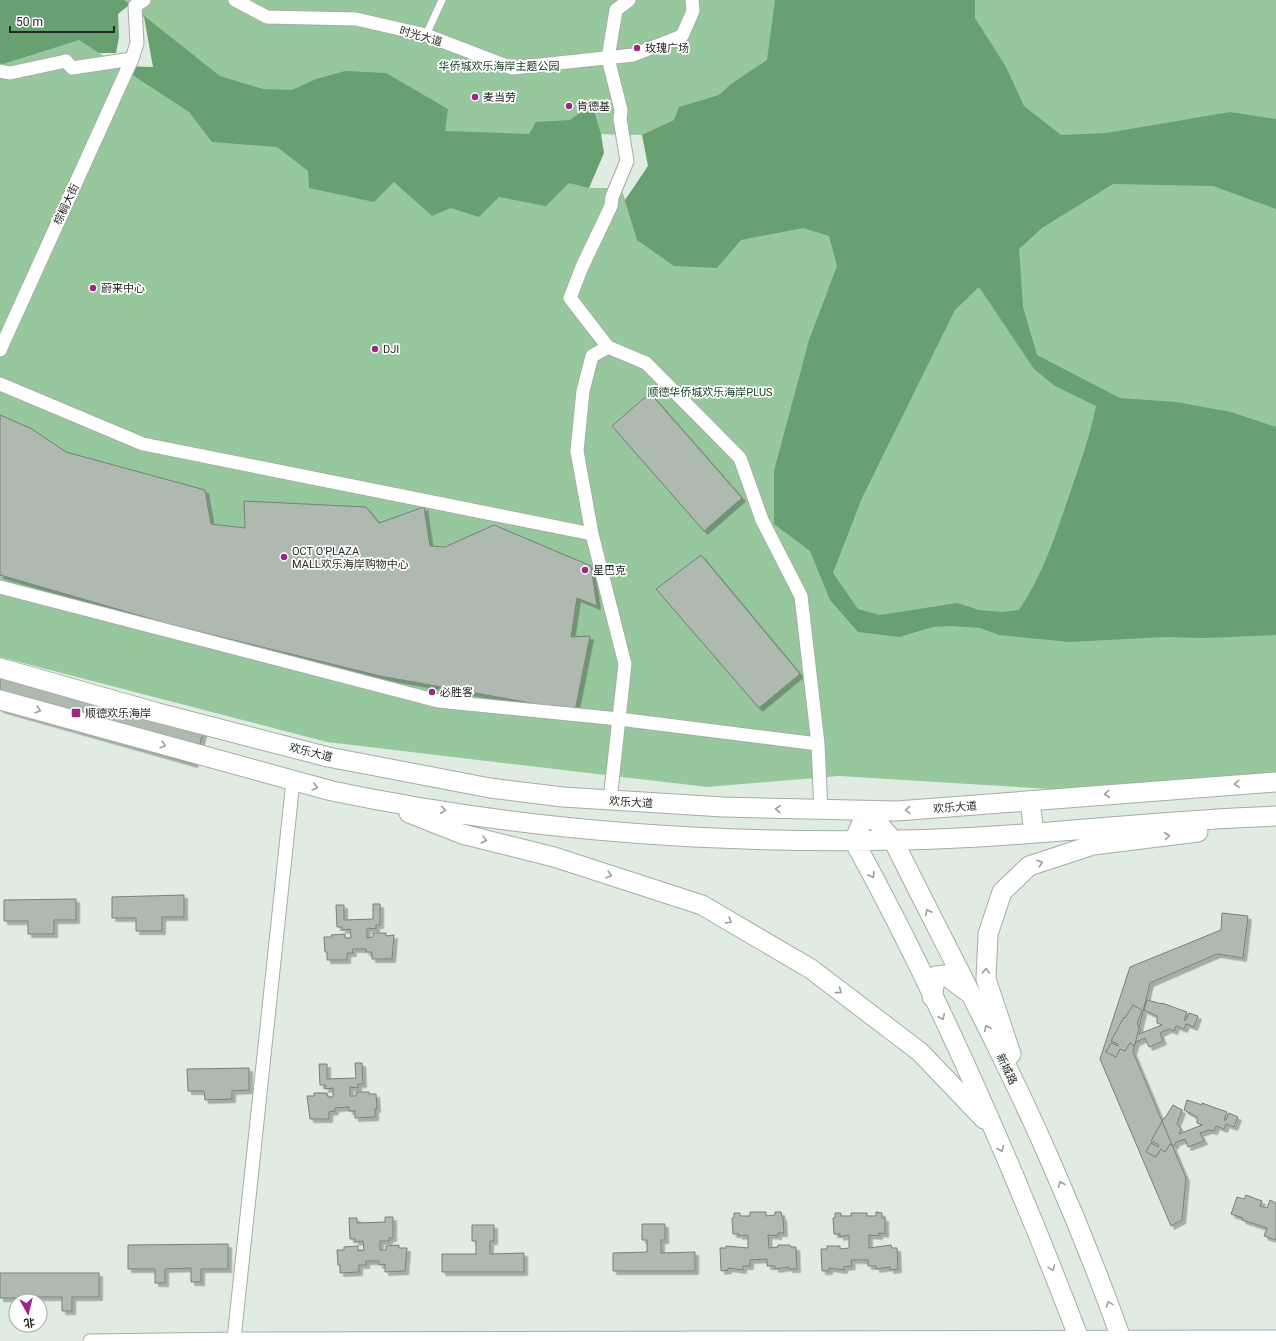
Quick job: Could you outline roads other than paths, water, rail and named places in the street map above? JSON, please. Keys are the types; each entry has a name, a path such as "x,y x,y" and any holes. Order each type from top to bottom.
{"street":[{"name":"时光大道","path":"235,0 267,17 356,20 426,35 512,68 632,55 682,36 693,11 692,0"},
{"path":"629,0 616,10 608,58 621,110 620,119 627,161 612,197 611,206 582,267 570,298 608,347 646,363 740,458 762,520 801,596 818,744 821,811"},
{"name":"棕榈大街","path":"0,350 132,59 137,43 139,3"},
{"path":"0,71 10,73 66,61 72,68 132,59"},
{"path":"608,347 592,356 583,391 577,451 592,534 625,664 610,800"},
{"path":"0,384 143,444 592,534"},
{"path":"0,587 438,701 619,720 818,744"},
{"name":"欢乐大道","path":"0,668 158,713 328,757 490,788 563,797 735,808 821,811 897,811 1139,791 1276,782"},
{"path":"0,700 293,781 382,802 583,828 688,837 854,841 1034,832 1276,816"},
{"path":"234,1338 293,781"},
{"path":"1030,801 1034,832"},
{"path":"382,802 462,834 554,857 702,905 811,969 920,1052 992,1127"},
{"path":"734,838 735,808"},
{"path":"866,811 854,841 878,886 932,997 992,1127 1044,1247 1079,1339"},
{"name":"新城路","path":"866,811 893,840 1035,1128 1097,1269 1122,1339"},
{"path":"1035,1128 986,979 988,934 1002,892 1029,866 1093,845 1276,822"},
{"path":"932,997 936,976 945,975 970,994"},
{"path":"90,1341 149,1341 234,1338 450,1340 1122,1339 1276,1336"}],"lane":[{"path":"426,35 442,0"}],"place":[{"name":"玫瑰广场","path":"637,48"},
{"name":"麦当劳","path":"475,97"},
{"name":"肯德基","path":"569,106"},
{"name":"蔚来中心","path":"93,288"},
{"name":"DJI","path":"375,349"},
{"name":"OCT O'PLAZA MALL欢乐海岸购物中心","path":"284,557"},
{"name":"星巴克","path":"585,570"},
{"name":"必胜客","path":"432,692"},
{"name":"顺德欢乐海岸","path":"76,713"}],"park label":[{"name":"华侨城欢乐海岸主题公园","path":"499,66"},
{"name":"顺德华侨城欢乐海岸PLUS","path":"710,392"}]}
